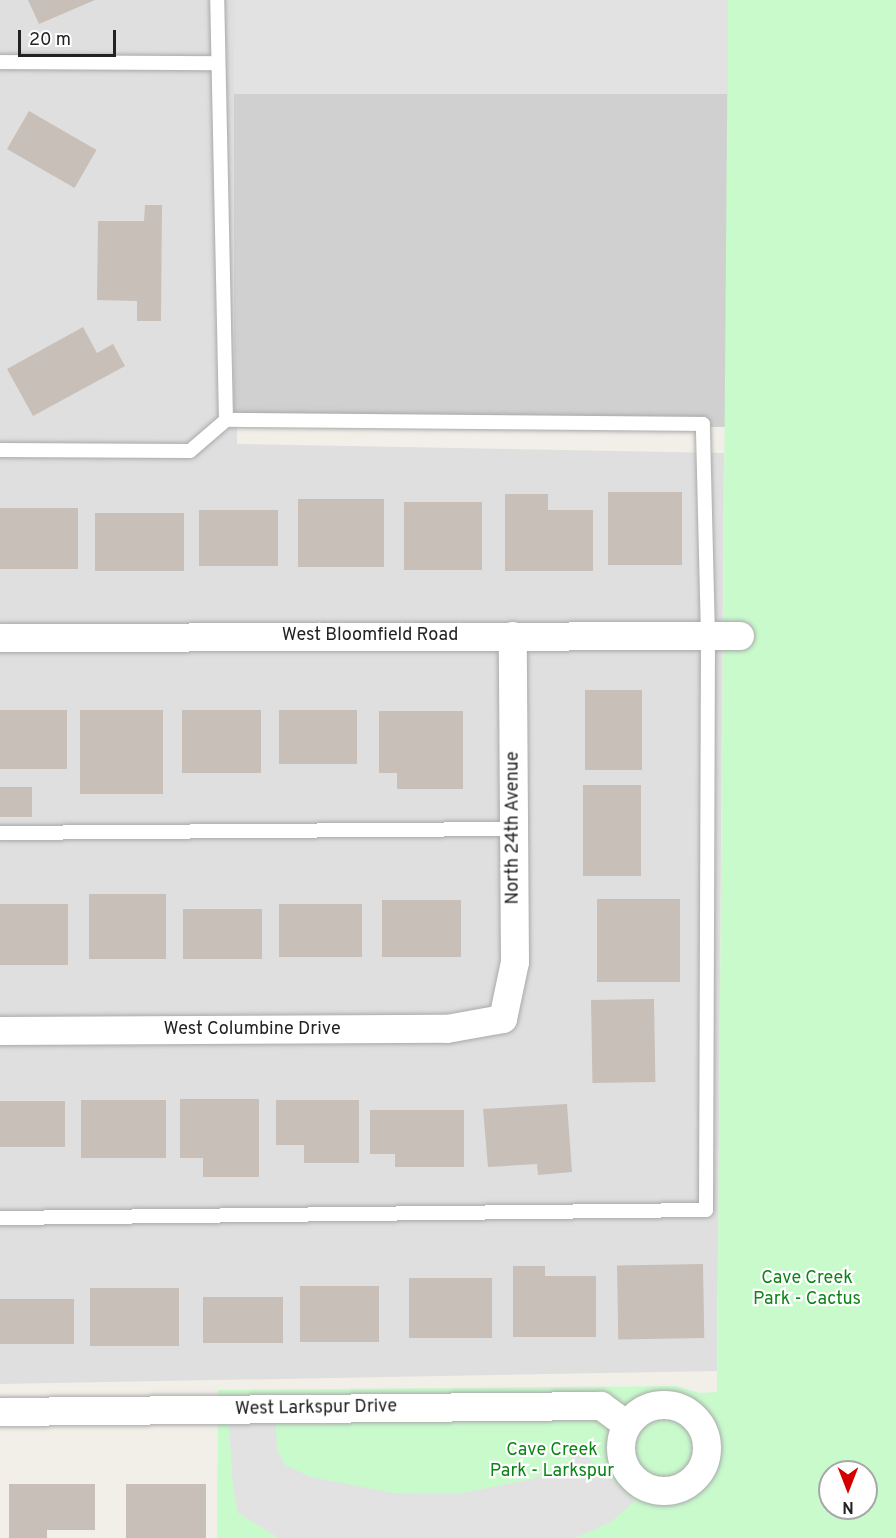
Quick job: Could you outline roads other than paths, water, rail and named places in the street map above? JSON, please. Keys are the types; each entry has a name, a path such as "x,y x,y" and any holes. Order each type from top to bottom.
{"street":[{"name":"North 24th Avenue","path":"503,1019 515,962 513,636"},
{"name":"West Bloomfield Road","path":"0,638 740,636"},
{"name":"West Columbine Drive","path":"0,1031 447,1029 503,1019"},
{"name":"West Larkspur Drive","path":"0,1412 602,1406 627,1424"}],"lane":[{"path":"217,0 216,63 226,420"},
{"path":"0,62 216,63"},
{"path":"0,450 190,451 226,420 703,424 708,636 706,1210 0,1218"},
{"path":"0,833 514,830"}],"park label":[{"name":"Cave Creek Park - Cactus","path":"807,1290"},
{"name":"Cave Creek Park - Larkspur","path":"552,1462"}]}
